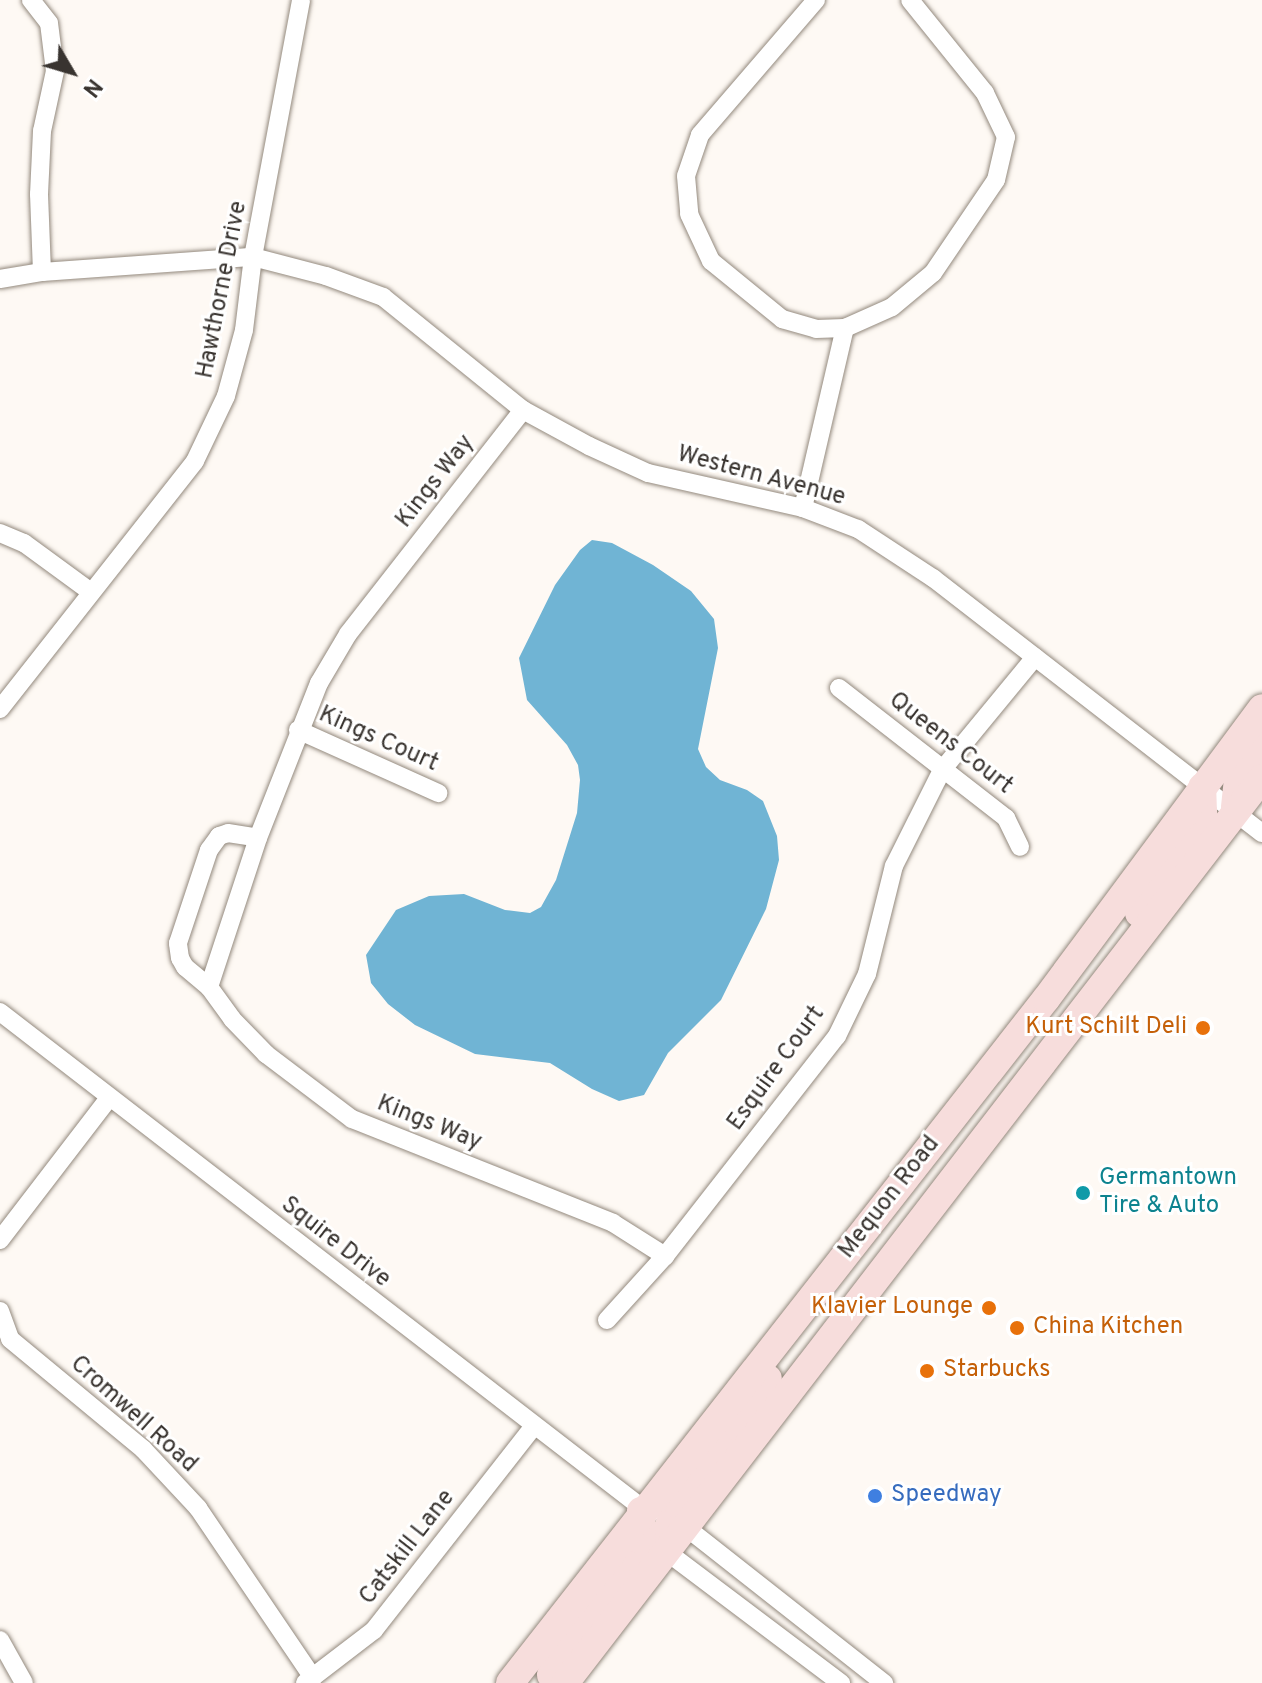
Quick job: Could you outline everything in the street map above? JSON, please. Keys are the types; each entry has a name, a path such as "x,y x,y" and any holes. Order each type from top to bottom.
{"main road":[{"name":"Mequon Road","path":"510,1683 641,1511 793,1323 1039,1008 1262,708"},
{"path":"1236,813 1233,798 1238,778 1262,744"},
{"name":"Mequon Road","path":"678,1525 1069,1031 1262,778"},
{"path":"1108,979 1130,927 1196,830 1203,812 1202,787"},
{"path":"1039,1008 1069,1031"},
{"path":"565,1683 667,1552 666,1532 678,1525 683,1497 738,1427 768,1377 793,1323"},
{"path":"547,1683 582,1625 635,1558 642,1541 641,1511"}],"street":[{"path":"31,0 49,23 55,71 42,131 39,194 42,272"},
{"name":"Hawthorne Drive","path":"0,709 195,461 226,396 244,330 253,257 301,0"},
{"path":"816,0 700,135 686,176 689,214 711,261 782,319 816,329 845,328 892,307 933,273 996,180 1006,137 985,93 910,0"},
{"name":"Western Avenue","path":"0,279 42,272 253,257 326,276 383,297 523,410 648,473 803,508 858,529 933,578 1262,833"},
{"path":"803,508 845,328"},
{"name":"Kings Way","path":"209,987 258,838 319,683 348,634 523,410"},
{"path":"0,533 24,543 91,592"},
{"name":"Esquire Court","path":"607,1320 665,1256 837,1036 867,974 894,866 942,770 1035,657"},
{"name":"Queens Court","path":"839,688 1006,818 1020,847"},
{"name":"Kings Court","path":"298,730 438,793"},
{"name":"Kings Way","path":"258,838 228,833 219,836 209,850 178,943 185,967 209,987 232,1019 266,1054 352,1119 613,1223 665,1256"},
{"name":"Squire Drive","path":"0,1012 641,1511 678,1525 884,1683"},
{"path":"0,1240 109,1098"},
{"name":"Cromwell Road","path":"0,1311 10,1339 143,1449 198,1508 309,1680"},
{"name":"Catskill Lane","path":"309,1680 374,1630 533,1427"},
{"name":"Squire Drive","path":"641,1511 667,1552 841,1683"},
{"path":"0,1640 24,1683"}],"water":[{"path":"592,540 612,543 653,565 691,591 714,619 718,648 698,749 706,767 720,780 747,790 763,801 777,836 779,860 766,909 721,1000 668,1053 644,1095 619,1101 592,1089 550,1063 475,1054 415,1025 388,1004 371,983 366,955 396,910 429,896 464,894 505,910 530,913 541,907 556,880 577,813 578,765 567,745 527,700 519,658 555,585 580,550"}],"place":[{"name":"Kurt Schilt Deli","path":"1203,1028"},
{"name":"Germantown Tire & Auto","path":"1083,1193"},
{"name":"Klavier Lounge","path":"989,1308"},
{"name":"China Kitchen","path":"1017,1328"},
{"name":"Starbucks","path":"927,1371"},
{"name":"Speedway","path":"875,1496"}]}
